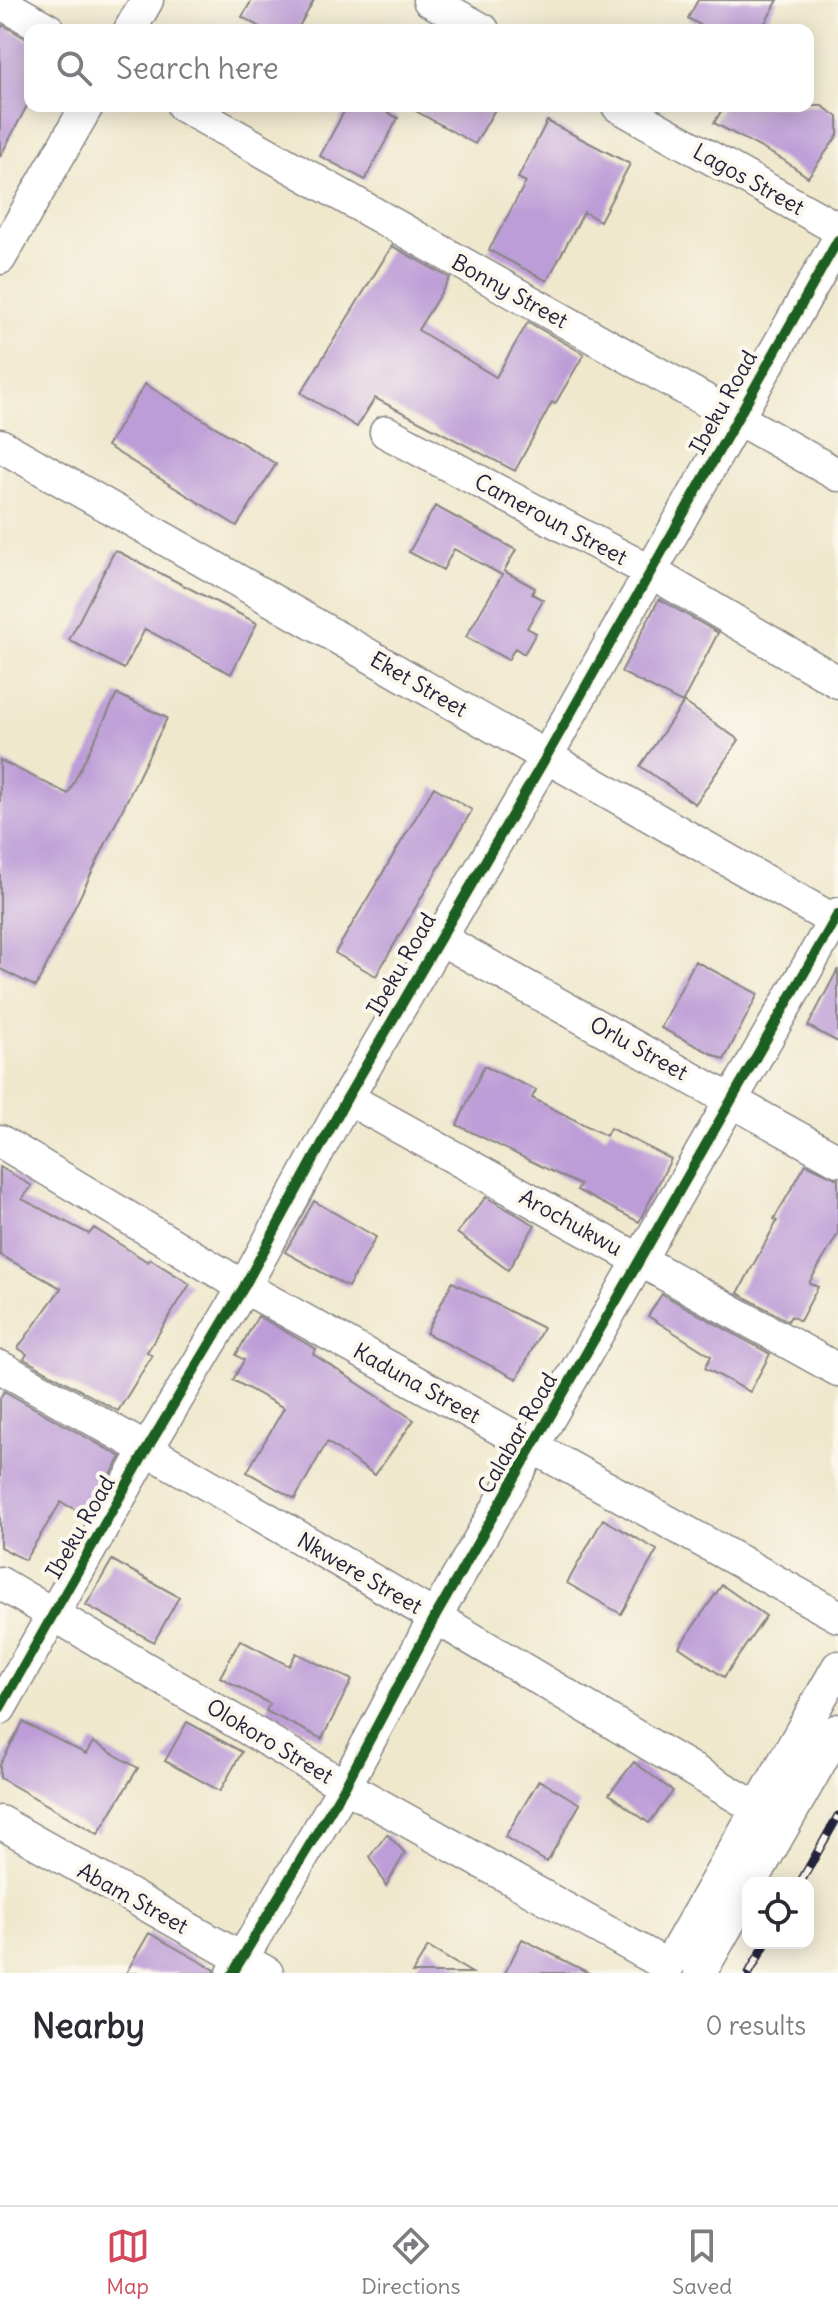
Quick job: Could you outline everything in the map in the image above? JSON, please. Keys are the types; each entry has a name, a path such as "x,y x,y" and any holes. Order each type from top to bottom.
{"street":[{"path":"133,24 147,0"},
{"path":"429,0 472,24"},
{"path":"0,2 38,24"},
{"path":"0,258 9,220 83,112"},
{"name":"Bonny Street","path":"194,112 838,475"},
{"name":"Lagos Street","path":"629,112 838,229"},
{"name":"Ibeku Road","path":"0,1708 147,1449 244,1287 347,1098 546,757 838,240"},
{"name":"Cameroun Street","path":"386,432 651,572 838,682"},
{"name":"Eket Street","path":"0,445 546,757 837,919"},
{"name":"Calabar Road","path":"247,1968 435,1617 837,919"},
{"name":"Orlu Street","path":"439,938 732,1098 838,1160"},
{"name":"Arochukwu","path":"347,1098 838,1370"},
{"name":"Kaduna Street","path":"0,1141 244,1287 838,1616"},
{"name":"Nkwere Street","path":"0,1367 147,1449 758,1809"},
{"name":"Olokoro Street","path":"0,1583 345,1786 666,1969"},
{"path":"666,1969 838,1667"},
{"path":"754,1877 838,1730"},
{"name":"Abam Street","path":"0,1822 247,1968"},
{"path":"700,1973 742,1900"}],"building":[{"path":"252,0 314,0 300,24 254,24 242,17"},
{"path":"698,0 778,0 764,24 698,24 688,18"},
{"path":"3,25 24,37 24,111 0,157 0,30"},
{"path":"814,106 822,106 838,117 838,135 808,177 782,159 714,123 720,112 814,112"},
{"path":"344,112 386,112 398,118 365,180 320,156"},
{"path":"418,112 494,112 475,144"},
{"path":"547,121 630,164 600,221 584,212 547,281 489,250 526,182 518,178"},
{"path":"392,246 450,278 418,330 496,377 528,322 584,354 555,404 552,402 515,471 375,398 357,427 301,393"},
{"path":"145,384 276,464 237,526 107,446"},
{"path":"435,506 516,550 504,571 535,588 532,594 543,600 527,628 536,633 524,654 515,648 508,660 466,637 502,575 454,549 443,570 409,552"},
{"path":"115,550 257,623 231,674 145,629 124,669 69,640"},
{"path":"659,599 718,633 682,703 621,672"},
{"path":"117,694 167,718 36,987 0,969 0,760 68,794"},
{"path":"684,702 739,740 695,804 640,766"},
{"path":"434,787 472,810 376,976 335,953"},
{"path":"695,961 758,994 724,1060 661,1028"},
{"path":"838,969 838,1042 808,1026"},
{"path":"484,1066 536,1090 532,1098 606,1136 610,1128 671,1159 639,1222 577,1190 580,1185 457,1125"},
{"path":"806,1164 838,1179 838,1234 809,1283 818,1287 800,1321 791,1316 788,1321 738,1293 777,1221 774,1219"},
{"path":"0,1167 32,1186 22,1199 89,1234 94,1228 190,1284 147,1352 152,1356 118,1411 24,1359 27,1354 18,1348 61,1288 0,1255"},
{"path":"486,1197 535,1225 508,1270 457,1233"},
{"path":"314,1201 376,1237 348,1287 285,1252"},
{"path":"452,1282 543,1328 517,1379 426,1333"},
{"path":"662,1294 770,1354 750,1392 705,1368 711,1356 648,1316"},
{"path":"258,1316 316,1349 313,1354 414,1420 375,1475 327,1442 295,1499 247,1472 284,1408 233,1380 244,1360 236,1355"},
{"path":"4,1391 121,1457 87,1516 61,1502 25,1560 0,1547 0,1398"},
{"path":"603,1519 657,1550 621,1614 567,1583"},
{"path":"112,1560 179,1597 154,1642 86,1605"},
{"path":"722,1585 766,1616 724,1677 679,1647"},
{"path":"240,1640 289,1666 296,1653 352,1680 322,1739 266,1711 270,1704 220,1677"},
{"path":"23,1722 86,1754 93,1742 138,1768 98,1834 0,1778 0,1765"},
{"path":"187,1722 242,1752 220,1791 165,1761"},
{"path":"634,1762 673,1791 649,1823 609,1794"},
{"path":"539,1780 580,1804 547,1862 505,1837"},
{"path":"387,1834 405,1853 386,1886 370,1856"},
{"path":"149,1933 215,1970 214,1973 126,1973"},
{"path":"522,1939 589,1973 505,1973"},
{"path":"428,1947 472,1973 412,1973"}],"railway":[{"path":"803,1877 838,1816"},
{"path":"749,1973 763,1949"}],"cycle path":[{"path":"0,1708 147,1449 244,1287 347,1098 546,757 838,240"},
{"path":"233,1973 345,1786 435,1617 838,914"}]}
